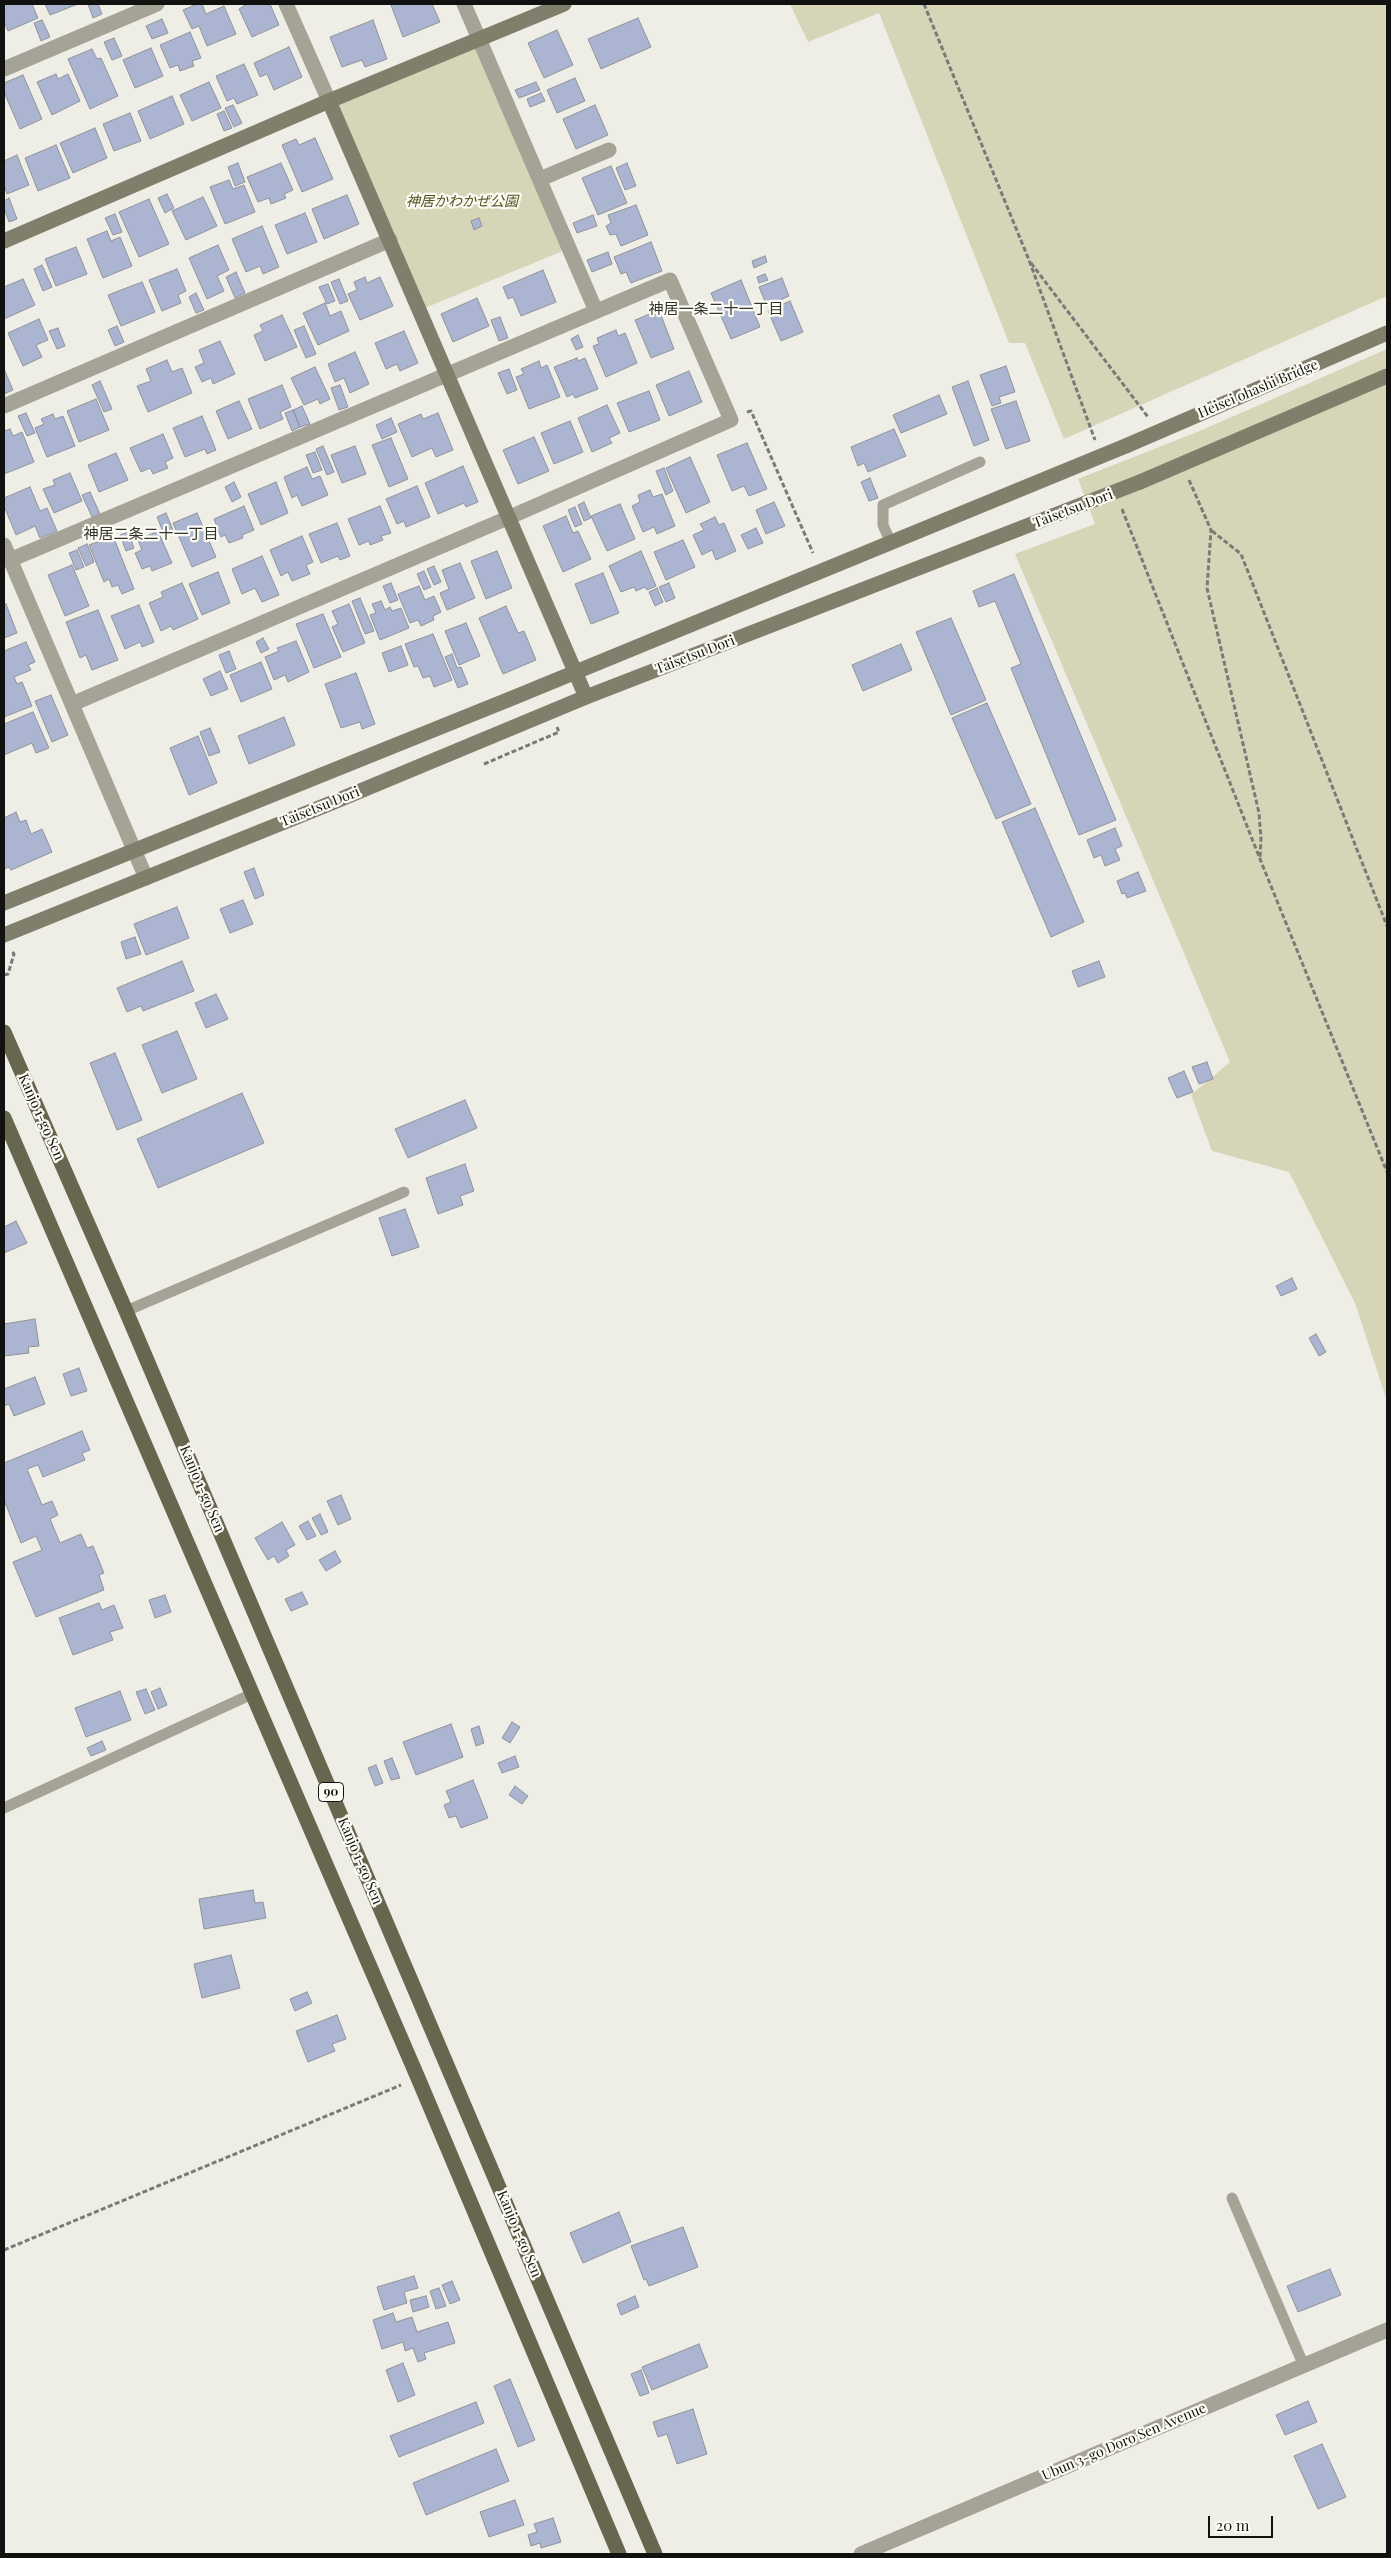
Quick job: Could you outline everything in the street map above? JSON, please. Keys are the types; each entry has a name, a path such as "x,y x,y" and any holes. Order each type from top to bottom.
{"main road":[{"name":"Kanjo 1-go Sen","path":"4,1032 126,1311 655,2554"},
{"name":"90","path":"4,1118 418,2078 619,2554"}],"street":[{"path":"4,69 157,4"},
{"path":"286,4 390,240 446,375 510,517 586,697"},
{"path":"464,4 596,311"},
{"path":"4,241 329,100 564,4"},
{"path":"540,179 609,150"},
{"path":"4,406 390,240"},
{"path":"10,560 670,280 730,420 510,517 72,704"},
{"name":"Heisei ohashi Bridge","path":"1128,445 1387,333"},
{"name":"Taisetsu Dori","path":"4,934 146,878 586,697 1116,492 1387,376"},
{"name":"Taisetsu Dori","path":"4,903 1128,445"},
{"path":"4,545 146,878"},
{"name":"Ubun 3-go Doro Sen Avenue","path":"860,2554 1387,2330"}],"lane":[{"path":"891,543 883,525 883,505 980,462"},
{"path":"126,1311 404,1192"},
{"path":"4,1808 252,1694"},
{"path":"1232,2198 1304,2366"}],"path":[{"path":"924,4 1029,260 1102,455"},
{"path":"1029,260 1154,424"},
{"path":"730,420 750,411 813,553"},
{"path":"1186,472 1211,530 1207,588 1259,813 1262,839 1260,859"},
{"path":"1116,492 1260,859 1387,1172"},
{"path":"1211,530 1241,554 1387,926"},
{"path":"4,976 8,974 14,954"},
{"path":"4,2250 418,2078"}],"green space":[{"path":"790,4 1387,4 1387,296 1064,439 1025,343 1009,343 879,13 808,42"},
{"name":"神居かわかぜ公園","path":"479,41 570,248 420,310 329,101"},
{"path":"1387,349 1387,1401 1355,1303 1289,1172 1212,1151 1191,1095 1230,1062 1015,554 1095,524 1078,479 1202,430"}],"building":[{"path":"4,4 32,4 38,18 8,31 4,21"},
{"path":"45,4 78,4 50,15"},
{"path":"88,4 98,4 102,14 93,18"},
{"path":"197,4 202,4 206,14 224,6 236,34 207,46 199,26 192,29 183,10"},
{"path":"247,4 270,4 279,25 252,37 239,9"},
{"path":"432,4 440,22 403,37 391,5"},
{"path":"638,18 651,47 601,69 588,39"},
{"path":"162,19 168,33 152,39 146,26"},
{"path":"42,20 50,37 41,41 34,23"},
{"path":"373,20 387,59 365,67 362,60 342,67 330,37"},
{"path":"557,30 573,65 544,78 528,43"},
{"path":"190,32 201,58 192,61 194,66 180,71 178,65 170,68 160,45"},
{"path":"114,38 122,56 112,60 104,42"},
{"path":"289,47 302,77 274,90 267,74 260,77 254,63"},
{"path":"151,48 163,76 135,88 123,60"},
{"path":"92,49 97,59 101,58 118,96 90,109 68,59"},
{"path":"244,64 258,95 237,104 234,98 227,101 216,76"},
{"path":"56,74 58,79 68,74 80,101 52,115 37,82"},
{"path":"23,75 42,119 20,129 4,92 4,83"},
{"path":"575,78 585,101 557,113 547,90"},
{"path":"209,82 221,108 192,121 180,95"},
{"path":"536,82 540,90 519,98 515,90"},
{"path":"541,93 545,101 530,107 527,99"},
{"path":"172,96 184,124 150,139 138,111"},
{"path":"233,105 242,123 234,127 225,108"},
{"path":"595,105 608,135 576,149 563,119"},
{"path":"224,111 232,128 224,131 217,114"},
{"path":"130,113 141,141 114,151 103,124"},
{"path":"95,128 107,158 73,173 60,143"},
{"path":"315,138 333,179 302,192 282,145 296,139 299,145"},
{"path":"56,145 70,178 38,191 25,158"},
{"path":"17,155 29,185 7,194 4,185 4,161"},
{"path":"238,163 245,182 235,186 228,167"},
{"path":"281,163 293,190 284,194 286,198 271,204 269,198 258,202 247,177"},
{"path":"627,163 636,186 625,190 616,168"},
{"path":"611,166 627,203 598,215 582,178"},
{"path":"229,180 233,189 244,185 255,212 225,224 210,187"},
{"path":"167,194 174,208 165,213 158,198"},
{"path":"347,195 359,224 324,239 312,209"},
{"path":"203,197 217,226 186,240 172,211"},
{"path":"9,198 17,219 9,222 4,208 4,201"},
{"path":"149,199 169,244 139,257 119,212"},
{"path":"636,205 648,235 621,246 616,234 610,235 606,226 611,223 608,215"},
{"path":"305,213 317,242 287,254 275,225"},
{"path":"115,214 122,232 113,235 105,218"},
{"path":"593,215 597,226 577,233 573,223"},
{"path":"479,218 482,226 474,230 471,221"},
{"path":"262,226 279,267 263,274 260,266 246,272 232,239"},
{"path":"107,231 111,241 120,237 132,266 103,278 87,239"},
{"path":"651,242 662,271 631,283 626,272 621,274 614,257"},
{"path":"218,245 229,270 217,276 224,291 207,299 189,258"},
{"path":"76,247 87,274 56,286 45,259"},
{"path":"608,252 612,264 592,272 587,260"},
{"path":"765,256 767,262 754,268 752,261"},
{"path":"42,265 52,287 43,291 34,269"},
{"path":"177,269 186,291 178,295 181,303 162,311 149,280"},
{"path":"543,270 556,302 521,316 513,297 508,299 503,287"},
{"path":"236,272 245,293 235,298 226,277"},
{"path":"765,274 768,280 759,283 757,277"},
{"path":"365,277 367,283 380,277 393,306 360,320 348,294 357,290 354,282"},
{"path":"782,278 789,296 767,306 759,287"},
{"path":"23,279 35,305 4,319 4,287"},
{"path":"339,279 348,301 340,304 331,282"},
{"path":"741,280 760,327 731,339 711,293"},
{"path":"142,282 155,312 121,326 108,295"},
{"path":"328,284 335,301 327,304 319,287"},
{"path":"196,293 204,310 196,313 189,297"},
{"path":"477,298 489,326 453,342 441,314"},
{"path":"790,301 803,332 781,341 768,311"},
{"path":"325,303 330,316 341,311 349,331 318,345 303,313"},
{"path":"659,310 674,349 651,358 635,320"},
{"path":"282,315 297,347 265,361 254,335 263,331 260,325"},
{"path":"500,317 508,338 499,341 491,320"},
{"path":"39,319 48,340 36,345 42,357 23,366 8,333"},
{"path":"117,326 124,342 115,346 108,330"},
{"path":"304,326 316,354 306,358 294,330"},
{"path":"58,328 65,346 57,349 49,331"},
{"path":"616,330 618,336 625,333 637,363 606,377 593,346 599,344 597,338"},
{"path":"404,331 418,363 400,371 397,364 386,369 375,343"},
{"path":"578,335 583,347 576,350 571,339"},
{"path":"220,341 235,374 213,384 211,378 202,382 195,367 204,363 199,350"},
{"path":"355,352 369,384 350,393 344,378 335,382 328,364"},
{"path":"577,358 578,361 585,358 598,389 575,398 573,394 567,397 554,367"},
{"path":"167,360 172,372 182,368 192,393 148,412 137,386 151,381 146,369"},
{"path":"539,361 541,368 547,365 560,397 529,409 516,377 524,374 521,369"},
{"path":"1006,366 1015,392 999,397 1001,403 992,406 980,375"},
{"path":"315,367 330,399 320,404 318,399 304,405 291,378"},
{"path":"4,369 13,390 4,394"},
{"path":"509,369 517,390 507,394 498,373"},
{"path":"689,371 702,402 669,416 656,385"},
{"path":"100,381 112,409 104,412 92,385"},
{"path":"968,381 989,440 974,446 952,387"},
{"path":"282,385 291,407 280,412 283,419 260,429 248,399"},
{"path":"340,385 348,407 339,410 331,388"},
{"path":"649,391 660,420 629,432 617,403"},
{"path":"939,395 947,414 901,433 893,415"},
{"path":"96,399 109,430 79,442 67,411"},
{"path":"239,401 252,429 228,439 216,411"},
{"path":"1016,401 1030,441 1006,449 991,409"},
{"path":"607,405 620,433 609,438 612,443 592,452 578,418"},
{"path":"302,406 310,424 300,427 293,410"},
{"path":"293,410 300,427 292,431 285,413"},
{"path":"26,413 35,433 27,436 18,416"},
{"path":"438,413 453,450 436,457 432,448 412,457 398,424 421,414 423,419"},
{"path":"53,414 55,419 63,416 75,446 47,457 35,428 44,424 41,419"},
{"path":"202,416 216,450 207,454 205,449 185,457 173,428"},
{"path":"391,418 397,432 382,439 376,425"},
{"path":"570,421 583,452 554,464 541,433"},
{"path":"10,429 13,436 22,432 34,462 4,474 4,431"},
{"path":"894,429 906,456 868,472 864,463 858,466 851,447"},
{"path":"163,434 173,458 165,462 168,468 153,474 150,468 141,472 130,448"},
{"path":"534,437 549,471 518,484 503,450"},
{"path":"391,438 408,479 389,487 372,445"},
{"path":"747,443 767,489 749,496 744,486 732,491 717,455"},
{"path":"323,446 334,472 327,475 316,449"},
{"path":"355,446 366,474 342,483 331,455"},
{"path":"315,452 322,470 313,473 306,455"},
{"path":"116,453 128,480 99,492 88,465"},
{"path":"690,457 710,502 686,513 666,468"},
{"path":"463,466 478,502 466,507 464,503 438,514 425,483"},
{"path":"307,467 312,479 320,476 328,495 302,506 297,495 292,498 284,477"},
{"path":"664,468 673,491 666,495 656,471"},
{"path":"70,473 82,501 54,513 43,489 55,485 53,480"},
{"path":"870,478 878,498 869,501 861,482"},
{"path":"234,482 241,497 232,502 225,487"},
{"path":"276,482 288,513 261,525 248,494"},
{"path":"417,486 430,517 406,527 404,521 397,524 386,499"},
{"path":"30,487 40,511 47,508 57,531 40,538 35,526 16,535 4,506 4,498"},
{"path":"650,490 653,497 662,494 675,526 657,534 654,527 643,532 632,506 640,502 638,495"},
{"path":"90,492 100,514 92,517 82,495"},
{"path":"584,502 591,518 584,521 578,505"},
{"path":"774,502 785,526 766,534 756,510"},
{"path":"620,504 635,539 607,551 591,516"},
{"path":"244,506 254,530 242,535 243,538 229,543 225,535 221,537 214,519"},
{"path":"380,506 391,533 381,536 383,540 370,545 369,541 359,545 348,519"},
{"path":"575,507 582,524 575,527 568,510"},
{"path":"166,513 173,530 164,534 157,517"},
{"path":"197,513 216,557 192,567 173,523"},
{"path":"566,516 573,533 578,531 591,559 563,572 543,526"},
{"path":"715,517 719,525 724,523 736,551 716,560 712,550 702,555 693,535 704,530 700,524"},
{"path":"337,523 350,556 340,560 338,556 321,563 309,534"},
{"path":"756,528 763,543 748,549 741,535"},
{"path":"158,531 172,563 152,571 150,566 142,569 135,553 142,550 138,540"},
{"path":"128,532 134,548 126,551 120,535"},
{"path":"113,536 134,589 122,594 118,585 112,587 109,579 104,582 89,545"},
{"path":"302,536 313,562 306,565 310,574 292,581 288,572 281,576 270,550"},
{"path":"683,540 695,567 666,580 654,552"},
{"path":"87,544 94,562 86,566 78,548"},
{"path":"77,550 84,567 76,570 69,553"},
{"path":"497,551 512,588 486,599 471,561"},
{"path":"641,551 656,586 647,590 645,587 636,591 634,587 621,592 609,566"},
{"path":"262,556 279,595 262,602 255,588 242,594 232,569"},
{"path":"460,563 475,598 447,610 440,593 449,589 442,570"},
{"path":"72,565 89,606 65,616 48,575"},
{"path":"434,566 441,582 434,585 427,569"},
{"path":"424,571 431,587 424,590 417,574"},
{"path":"218,572 230,603 202,615 189,584"},
{"path":"603,573 619,613 591,624 575,584"},
{"path":"1014,574 1116,820 1079,835 1011,668 1021,664 995,601 979,607 973,591"},
{"path":"182,583 198,619 173,630 171,626 161,631 149,603 163,597 161,592"},
{"path":"391,583 398,600 390,603 383,586"},
{"path":"669,583 675,598 666,602 659,587"},
{"path":"419,586 425,600 434,596 441,612 433,616 434,620 421,626 418,620 410,623 398,594"},
{"path":"657,588 663,602 655,606 649,592"},
{"path":"360,598 374,631 365,634 352,601"},
{"path":"381,601 385,610 390,607 392,611 401,608 409,628 380,640 370,615 376,613 372,604"},
{"path":"6,604 17,633 4,638 4,605"},
{"path":"349,604 365,643 343,652 332,627 338,624 332,611"},
{"path":"139,605 154,642 142,647 140,642 125,649 111,616"},
{"path":"506,606 518,633 524,631 536,660 503,674 479,618"},
{"path":"98,610 118,660 92,670 86,655 80,658 66,622"},
{"path":"323,614 341,657 314,668 296,624"},
{"path":"951,618 986,700 951,715 916,632"},
{"path":"466,623 480,656 459,665 445,631"},
{"path":"433,634 452,680 434,687 430,676 423,678 418,666 414,667 405,644"},
{"path":"263,638 269,649 261,653 256,642"},
{"path":"296,641 309,672 288,682 285,675 274,680 265,657 279,651 277,648"},
{"path":"26,642 35,662 28,665 31,670 14,677 17,684 22,682 32,706 4,717 4,651"},
{"path":"901,644 912,670 863,691 852,665"},
{"path":"401,646 408,665 389,672 382,653"},
{"path":"229,651 236,669 226,673 219,655"},
{"path":"452,654 457,668 461,667 468,684 458,688 445,657"},
{"path":"261,662 272,689 241,702 230,675"},
{"path":"220,671 228,689 211,696 203,679"},
{"path":"356,673 375,724 362,729 360,722 341,728 325,684"},
{"path":"51,695 68,735 52,742 35,701"},
{"path":"987,703 1031,804 996,819 952,718"},
{"path":"33,712 49,748 36,753 32,743 4,755 4,724"},
{"path":"284,717 295,745 249,764 238,736"},
{"path":"210,728 220,752 209,756 200,732"},
{"path":"198,736 217,783 189,795 170,748"},
{"path":"1035,808 1084,922 1051,937 1002,822"},
{"path":"16,812 20,822 26,820 31,834 42,829 52,852 11,870 9,867 4,869 4,818"},
{"path":"1115,828 1122,846 1115,849 1120,860 1105,866 1101,855 1094,858 1087,840"},
{"path":"254,868 264,895 255,899 244,872"},
{"path":"1138,872 1146,891 1127,898 1125,893 1122,894 1117,881"},
{"path":"243,900 253,924 230,933 220,909"},
{"path":"177,907 189,938 146,955 134,924"},
{"path":"135,937 141,954 126,959 121,942"},
{"path":"182,961 194,991 143,1011 141,1006 127,1012 117,988"},
{"path":"1099,961 1105,977 1078,987 1072,971"},
{"path":"216,994 228,1019 206,1028 195,1003"},
{"path":"177,1031 197,1079 162,1093 142,1045"},
{"path":"115,1053 142,1120 117,1130 90,1063"},
{"path":"1207,1062 1213,1079 1199,1084 1192,1067"},
{"path":"1184,1071 1193,1092 1177,1098 1168,1078"},
{"path":"242,1093 264,1143 158,1188 137,1139"},
{"path":"465,1100 477,1128 408,1158 395,1129"},
{"path":"465,1164 474,1191 460,1196 463,1205 438,1214 426,1178"},
{"path":"405,1209 419,1247 392,1256 379,1218"},
{"path":"16,1221 27,1243 4,1253 4,1227"},
{"path":"1292,1278 1297,1289 1281,1296 1276,1286"},
{"path":"35,1319 39,1346 28,1347 29,1353 4,1356 4,1324"},
{"path":"1316,1334 1326,1352 1319,1356 1309,1338"},
{"path":"79,1368 87,1391 71,1396 63,1374"},
{"path":"35,1377 45,1404 14,1416 9,1404 4,1406 4,1389"},
{"path":"82,1431 90,1450 82,1453 85,1460 43,1477 38,1465 27,1469 42,1505 52,1501 58,1515 50,1519 60,1543 81,1534 87,1548 93,1546 104,1573 99,1575 104,1590 36,1617 13,1562 42,1550 36,1536 21,1543 4,1500 4,1463"},
{"path":"341,1495 351,1519 338,1525 327,1501"},
{"path":"320,1514 328,1532 321,1535 312,1518"},
{"path":"308,1521 316,1536 307,1540 299,1526"},
{"path":"282,1522 295,1545 286,1550 289,1556 278,1563 274,1556 268,1560 255,1538"},
{"path":"335,1551 341,1562 326,1571 319,1560"},
{"path":"302,1592 308,1604 291,1611 285,1599"},
{"path":"165,1595 171,1612 155,1618 149,1600"},
{"path":"99,1603 102,1610 114,1605 123,1628 110,1632 113,1640 73,1655 59,1618"},
{"path":"160,1688 167,1705 158,1709 151,1692"},
{"path":"146,1689 155,1710 145,1714 136,1692"},
{"path":"120,1691 131,1720 86,1737 75,1708"},
{"path":"512,1722 520,1727 510,1743 502,1738"},
{"path":"451,1724 463,1757 416,1775 403,1742"},
{"path":"479,1726 484,1743 476,1746 471,1729"},
{"path":"102,1741 106,1750 91,1756 87,1748"},
{"path":"515,1756 519,1767 502,1773 498,1763"},
{"path":"392,1758 400,1778 391,1780 384,1761"},
{"path":"376,1765 383,1783 375,1786 368,1768"},
{"path":"473,1780 488,1818 461,1828 456,1816 449,1818 444,1805 451,1802 446,1791"},
{"path":"515,1786 528,1796 522,1804 509,1795"},
{"path":"253,1890 255,1903 263,1902 266,1918 204,1929 199,1899"},
{"path":"231,1955 240,1988 202,1998 194,1964"},
{"path":"307,1992 312,2003 295,2011 290,1999"},
{"path":"337,2015 346,2039 332,2044 335,2051 308,2062 296,2031"},
{"path":"619,2212 631,2242 583,2263 570,2233"},
{"path":"683,2227 698,2267 649,2286 646,2279 644,2280 631,2246"},
{"path":"1330,2269 1341,2295 1298,2312 1287,2286"},
{"path":"414,2276 418,2288 404,2292 407,2303 384,2310 377,2287"},
{"path":"452,2281 460,2300 450,2304 442,2285"},
{"path":"439,2288 446,2306 436,2309 430,2291"},
{"path":"426,2296 429,2307 413,2312 410,2300"},
{"path":"635,2296 639,2307 621,2315 617,2304"},
{"path":"393,2313 396,2322 412,2317 417,2332 448,2322 455,2343 424,2353 426,2359 418,2362 413,2348 405,2351 403,2342 382,2349 373,2320"},
{"path":"699,2344 708,2367 652,2390 642,2367"},
{"path":"403,2363 415,2395 398,2402 386,2370"},
{"path":"641,2370 649,2393 640,2396 631,2374"},
{"path":"510,2379 535,2440 518,2447 494,2386"},
{"path":"1308,2401 1317,2422 1285,2435 1276,2415"},
{"path":"476,2402 484,2423 399,2457 390,2436"},
{"path":"693,2409 707,2454 677,2464 667,2434 658,2437 653,2422"},
{"path":"1322,2444 1346,2497 1318,2509 1294,2456"},
{"path":"496,2449 509,2481 426,2515 413,2483"},
{"path":"515,2500 524,2525 489,2537 480,2512"},
{"path":"553,2518 561,2542 541,2548 540,2543 531,2546 528,2535 537,2532 534,2524"}],"district":[{"name":"神居一条二十一丁目","path":"716,309"},
{"name":"神居二条二十一丁目","path":"151,534"}]}
